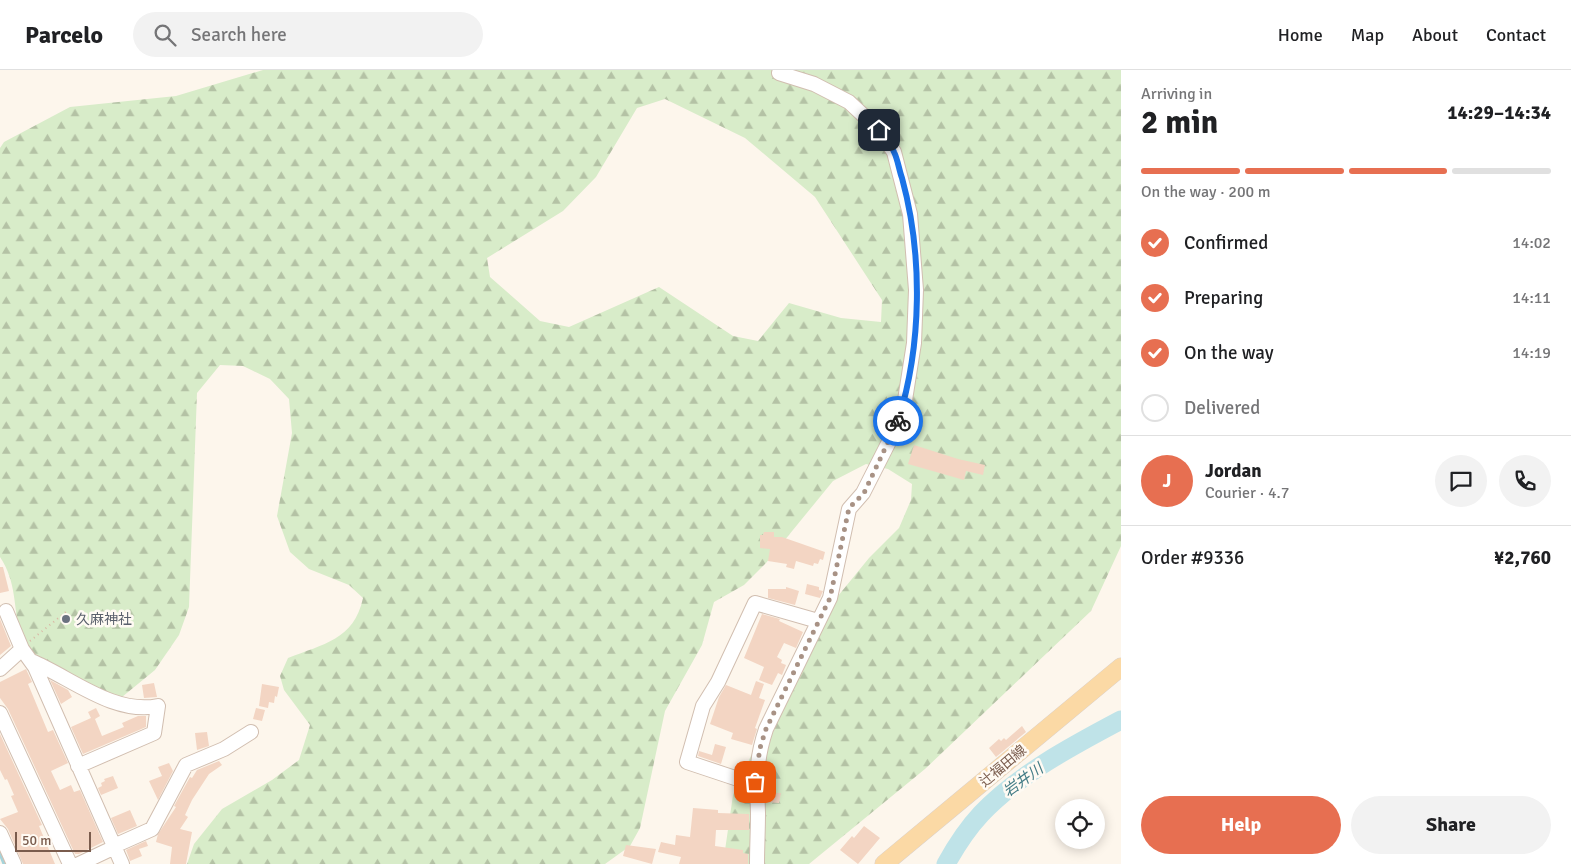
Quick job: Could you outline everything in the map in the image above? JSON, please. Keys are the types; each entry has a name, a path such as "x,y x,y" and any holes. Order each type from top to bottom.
{"main road":[{"name":"辻福田線","path":"884,864 1121,667"}],"street":[{"path":"757,864 756,785 760,748 766,729 830,598 849,508 864,493 896,428 905,400 914,343 916,290 910,214 894,152 879,130 849,102 814,84 779,73"},
{"path":"756,785 687,762 703,706 722,674 754,602 818,621"},
{"path":"6,611 22,649 31,661 122,864"},
{"path":"0,669 22,649"},
{"path":"31,661 109,699 141,709 158,706 154,733 78,766"},
{"path":"0,712 70,864"},
{"path":"79,864 152,829 186,765 224,749 251,732"},
{"path":"0,833 14,864"}],"path":[{"path":"22,649 67,611"}],"green space":[{"path":"263,70 1121,70 1121,546 1091,611 925,769 809,864 723,864 733,795 807,634 869,558 899,528 911,500 912,484 888,469 866,464 833,481 766,563 744,585 714,602 702,645 665,711 640,828 630,846 605,864 187,864 194,844 222,809 272,780 299,760 310,725 284,690 280,676 288,658 325,644 345,632 359,612 363,598 349,585 309,569 290,552 277,516 292,433 289,399 270,379 243,366 220,365 197,393 189,607 179,635 155,670 122,697 96,689 64,674 49,665 26,645 20,634 12,585 0,557 0,148 4,142 70,107 176,96","holes":["665,99 745,138 815,197 882,300 881,322 841,318 789,303 758,341 733,336 659,287 569,327 540,321 490,277 487,258 563,211 596,177 637,108"]}],"building":[{"path":"914,445 958,459 985,465 983,475 966,471 964,480 908,464"},
{"path":"764,532 774,532 774,537 782,537 825,552 823,560 820,559 818,564 814,563 813,566 796,561 794,569 786,567 787,564 768,561 770,549 760,548 760,535 763,535"},
{"path":"0,567 3,567 9,591 0,593"},
{"path":"807,584 819,587 819,590 823,591 820,598 805,594"},
{"path":"786,587 799,591 795,605 768,598 768,589 786,589"},
{"path":"762,614 780,619 779,621 803,632 796,648 784,643 777,657 782,660 781,663 786,665 782,675 778,673 772,685 759,680 764,667 744,658"},
{"path":"0,619 11,646 0,655"},
{"path":"26,669 32,682 28,684 48,732 53,730 68,763 51,771 60,790 71,785 74,792 80,790 103,842 79,854 75,854 8,709 0,698 0,682"},
{"path":"50,680 68,690 72,697 61,704"},
{"path":"756,681 764,684 759,698 765,700 755,728 757,729 752,745 731,739 733,733 710,724 719,697 726,685 751,695"},
{"path":"154,683 157,697 144,698 142,685"},
{"path":"262,684 279,687 274,703 269,702 268,708 259,706"},
{"path":"96,708 100,716 95,719 102,736 124,727 122,723 138,716 146,716 146,727 83,754 71,727 91,718 88,712"},
{"path":"256,708 265,710 262,721 253,719"},
{"path":"1022,726 1026,732 996,757 989,748 999,739 1001,741 1004,738 1006,740"},
{"path":"207,732 209,746 197,750 195,733"},
{"path":"0,734 42,825 39,826 55,864 23,864 8,829 0,819 18,812 11,796 14,795 7,779 5,780 0,770"},
{"path":"715,744 726,747 721,764 698,756 699,751 712,755"},
{"path":"219,761 222,765 209,774 192,800 185,815 188,817 180,829 192,832 186,864 170,864 172,847 156,842 158,834 176,807 174,806 190,777 192,778 197,770"},
{"path":"169,763 173,771 158,800 149,781 162,776 158,767"},
{"path":"113,776 118,788 101,795 98,788 102,786 101,783 105,781 104,779"},
{"path":"766,793 781,793 779,803 766,802"},
{"path":"693,808 718,810 718,813 749,814 749,830 716,830 715,846 743,850 743,853 748,854 748,864 679,864 681,857 658,852 661,842 675,845 676,835 690,837"},
{"path":"130,810 137,826 118,834 111,818"},
{"path":"864,826 880,838 858,864 840,850"},
{"path":"146,841 148,846 139,849 142,856 130,861 126,850"},
{"path":"626,845 656,849 652,864 623,856"}],"waterway":[{"name":"岩井川","path":"946,864 962,838 981,814 1012,786 1065,751 1121,720"},
{"path":"0,854 4,864"}],"way so far":[{"path":"755,782 760,748 766,729 830,598 849,508 864,493 898,421"}],"place":[{"name":"久麻神社","path":"66,619"}],"route":[{"path":"879,130 894,152 906,195 910,214 916,290 914,343 905,400 898,421"}]}
